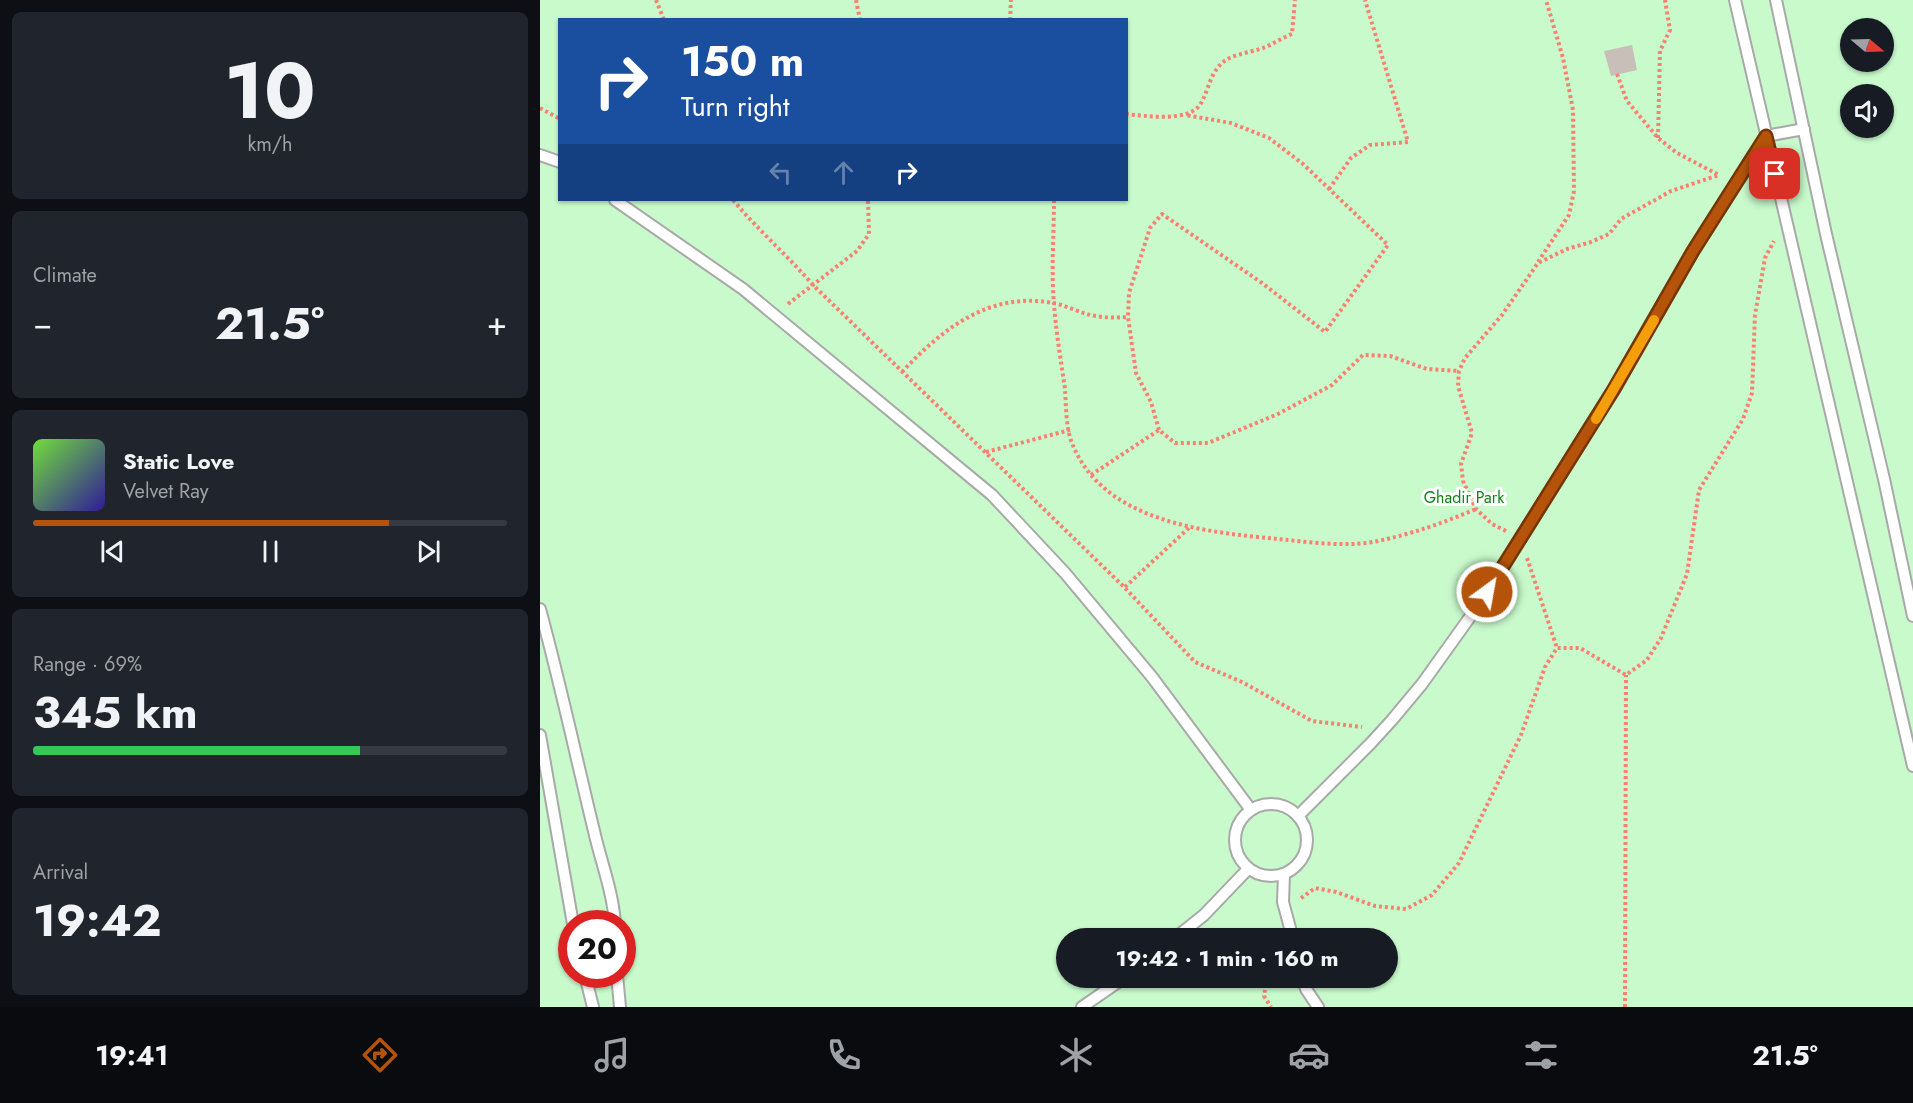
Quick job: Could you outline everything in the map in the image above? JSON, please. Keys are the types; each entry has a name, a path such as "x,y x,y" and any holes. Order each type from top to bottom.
{"lane":[{"path":"1735,0 1913,766"},
{"path":"1776,0 1826,234 1884,479 1913,616"},
{"path":"1299,816 1392,720 1422,684 1469,619 1614,389 1693,251 1766,136 1804,129"},
{"path":"540,155 558,161"},
{"path":"616,201 743,289 992,495 1065,573 1152,677 1251,810"},
{"path":"540,609 614,910"},
{"path":"540,735 571,910"},
{"path":"1270,804 1281,805 1291,809 1299,816 1305,826 1307,837 1302,860 1284,874 1272,877 1259,875 1248,869 1236,850 1234,839 1237,827 1251,810 1270,804"},
{"path":"1188,928 1204,915 1248,869"},
{"path":"1284,874 1283,902 1290,928"},
{"path":"588,988 593,1007"},
{"path":"619,988 621,1007"},
{"path":"1082,1007 1110,988"},
{"path":"1306,988 1317,1007"}],"path":[{"path":"656,0 663,18"},
{"path":"856,0 860,18"},
{"path":"1010,18 1011,0"},
{"path":"1185,115 1198,106 1208,83 1220,64 1292,34 1294,0"},
{"path":"1329,189 1351,158 1370,145 1408,141 1365,0"},
{"path":"1545,0 1563,58 1573,110 1574,191 1569,215 1554,241 1502,315 1465,358 1459,371 1458,386 1472,433 1461,464 1463,481 1476,509 1492,524 1520,538 1557,648"},
{"path":"1658,138 1660,51 1670,30 1665,0"},
{"path":"1617,74 1627,101 1658,138 1677,153 1719,175 1737,180"},
{"path":"540,108 558,119"},
{"path":"1128,114 1158,117 1185,115 1232,123 1269,138 1303,164 1388,246 1324,332 1262,283 1162,214 1150,228 1138,264 1129,293 1128,317 1136,373 1151,402 1159,430 1175,443 1208,443 1278,414 1332,385 1363,355 1390,356 1427,369 1459,371"},
{"path":"1538,263 1567,249 1609,234 1622,219 1671,191 1719,175"},
{"path":"734,201 813,285 1124,587 1195,662 1242,682 1312,721 1363,728 1392,720"},
{"path":"775,315 856,251 869,234 868,201"},
{"path":"1054,201 1053,303 1071,441 1083,464 1099,486 1162,520 1191,527 1332,544 1371,542 1439,525 1476,509"},
{"path":"1626,675 1647,660 1661,638 1687,574 1699,490 1743,419 1752,393 1755,315 1765,258 1785,220"},
{"path":"902,372 925,348 954,325 983,309 1017,300 1053,303 1090,315 1128,317"},
{"path":"985,453 1070,430"},
{"path":"1091,475 1159,430"},
{"path":"1124,587 1191,527"},
{"path":"1557,648 1580,648 1626,675"},
{"path":"1315,888 1336,892 1375,906 1406,909 1432,895 1459,864 1521,735 1545,667 1557,648"},
{"path":"1625,1007 1626,675"},
{"path":"1265,988 1264,996 1271,1007"}],"green space":[{"name":"Ghadir Park","path":"540,0 1913,0 1913,1007 540,1007"}],"building":[{"path":"1632,45 1637,70 1611,76 1604,51"}],"slow traffic":[{"path":"1596,419 1654,320"}],"route":[{"path":"1487,592 1614,389 1693,251 1766,136 1775,174"}]}
